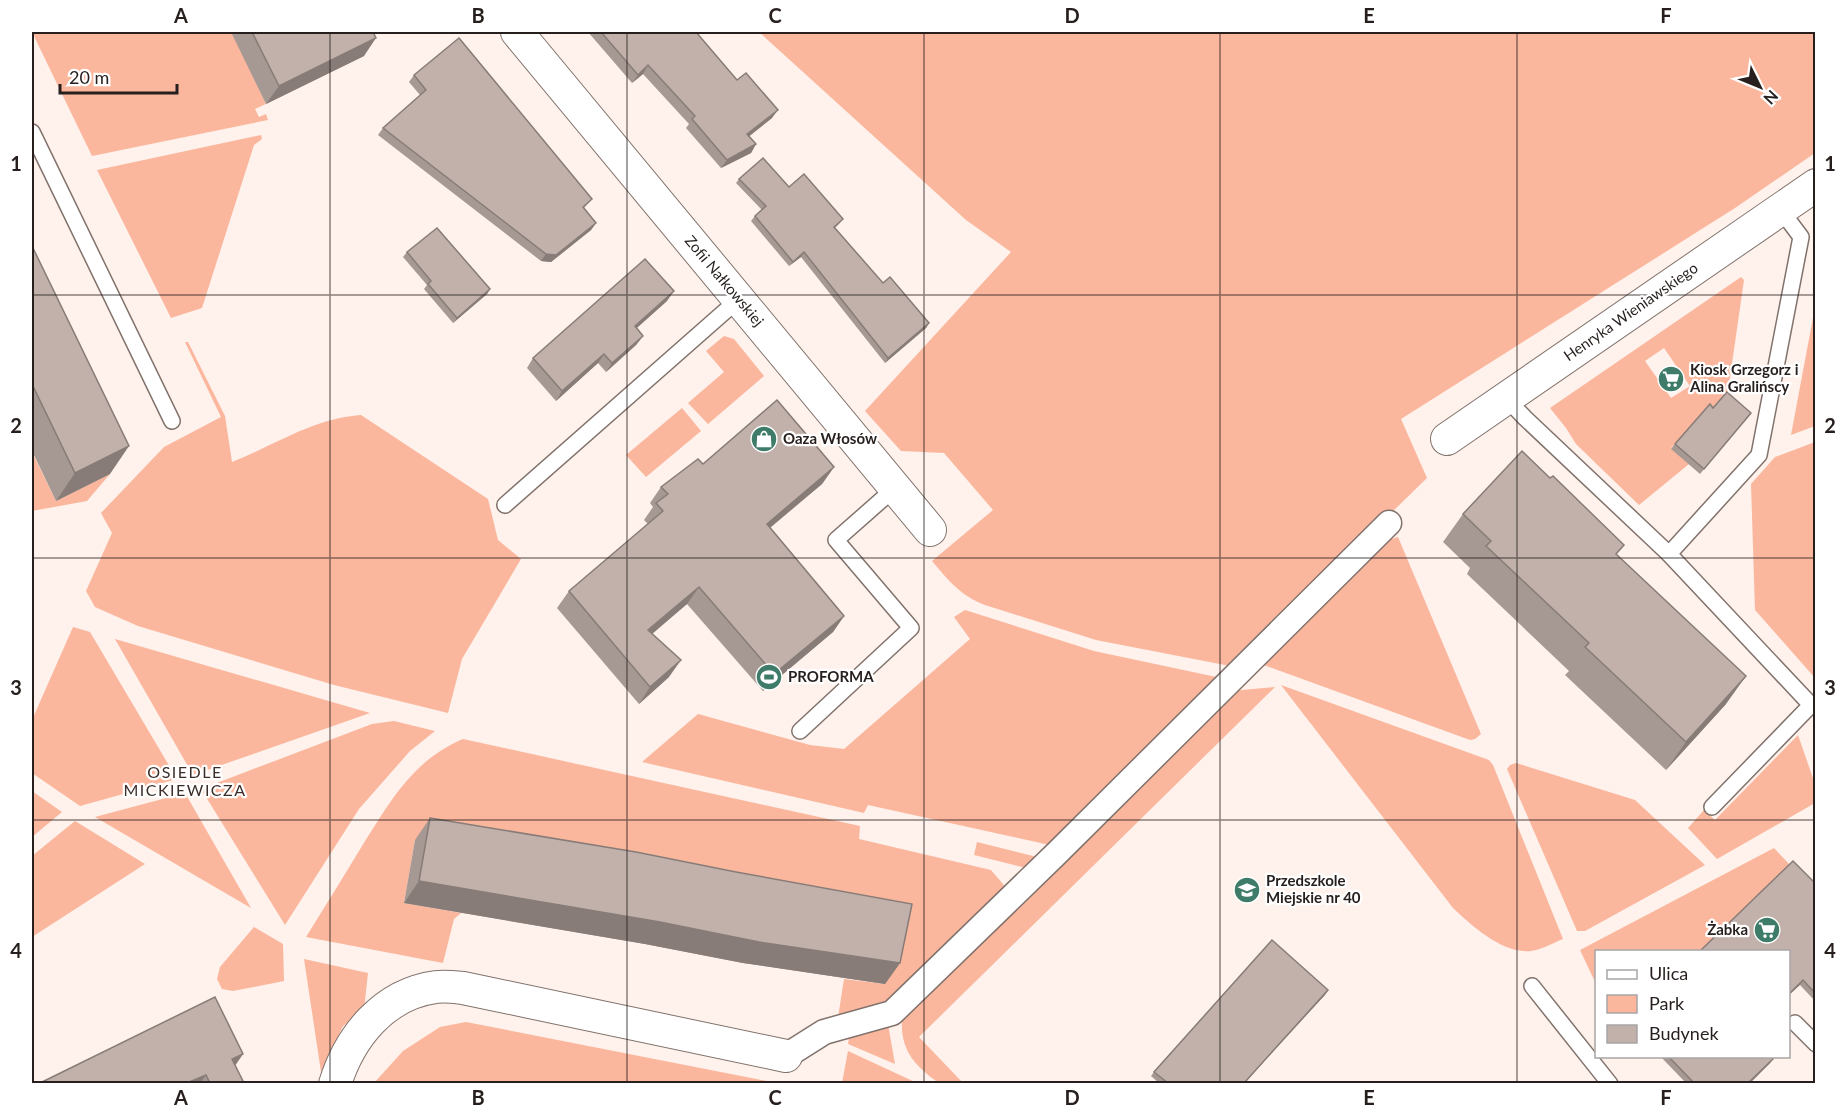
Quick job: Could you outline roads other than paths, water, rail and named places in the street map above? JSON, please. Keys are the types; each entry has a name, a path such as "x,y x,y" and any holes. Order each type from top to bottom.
{"street":[{"name":"Zofii Nałkowskiej","path":"517,32 930,530"},
{"name":"Henryka Wieniawskiego","path":"1447,439 1815,185"},
{"path":"335,1083 342,1062 366,1024 387,1007 412,992 437,987 463,988 786,1056 824,1032 892,1013 1064,846 1389,523"}],"lane":[{"path":"32,132 172,421"},
{"path":"1670,554 1759,455 1801,237 1780,209"},
{"path":"505,505 739,299"},
{"path":"1506,398 1670,554 1811,705 1712,807"},
{"path":"800,731 911,628 836,540 895,488"},
{"path":"1532,986 1610,1083"},
{"path":"1795,1023 1815,1044"}],"place":[{"name":"Kiosk Grzegorz i Alina Gralińscy","path":"1671,379"},
{"name":"Oaza Włosów","path":"764,439"},
{"name":"PROFORMA","path":"769,677"},
{"name":"Przedszkole Miejskie nr 40","path":"1247,890"},
{"name":"Żabka","path":"1767,930"}],"district":[{"name":"OSIEDLE MICKIEWICZA","path":"185,781"}]}
